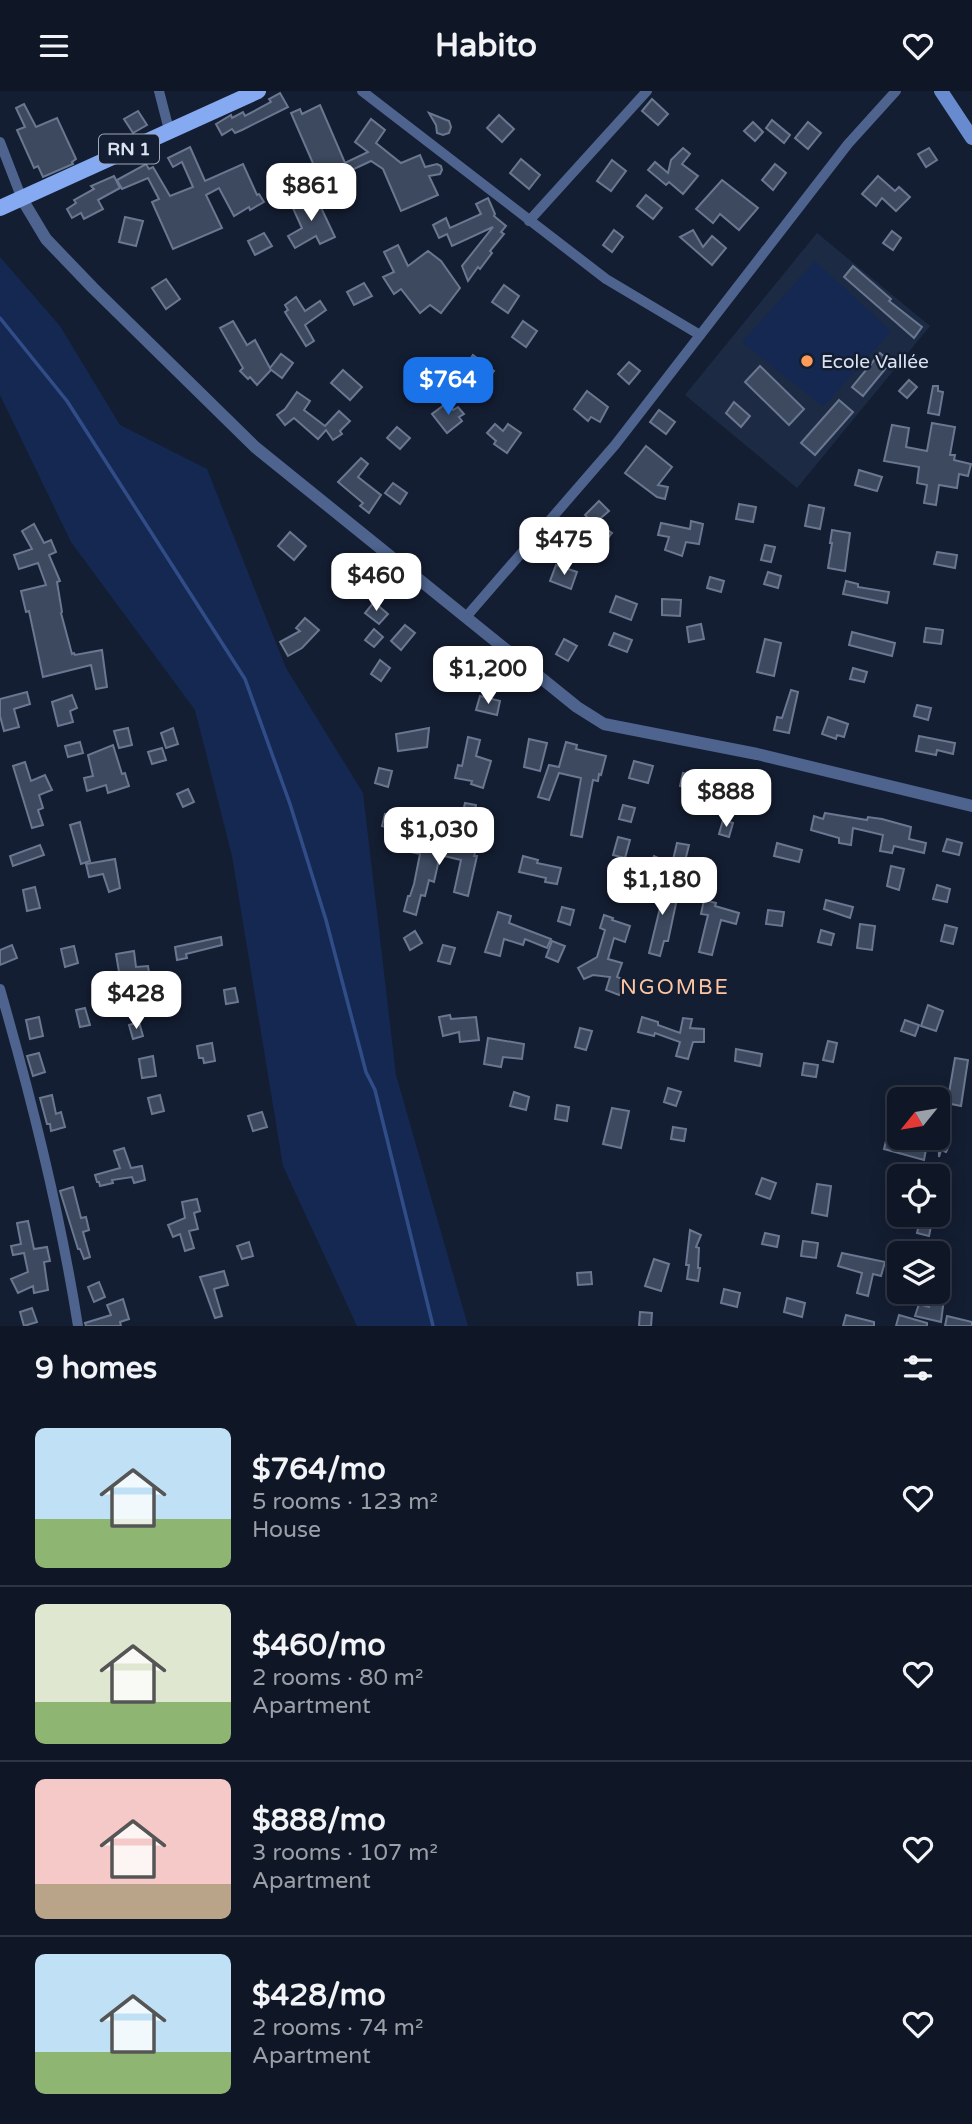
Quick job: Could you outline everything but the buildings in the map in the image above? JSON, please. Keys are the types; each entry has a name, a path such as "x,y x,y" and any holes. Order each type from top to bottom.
{"main road":[{"name":"RN 1","path":"0,208 258,91"},
{"path":"941,91 972,138"}],"street":[{"path":"159,91 169,130"},
{"path":"362,91 606,279 700,335"},
{"path":"529,221 647,91"},
{"path":"466,617 615,445 848,144 895,91"},
{"path":"0,142 22,199 46,239 93,288 256,447 577,707 604,724 757,754 972,806"},
{"path":"0,989 17,1047 51,1190 78,1326"}],"shaded area":[{"name":"Ecole Vallée","path":"817,233 930,326 797,488 685,395"},
{"path":"0,257 60,326 120,425 207,469 286,668 363,793 396,1075 468,1326 357,1326 283,1166 232,856 195,710 71,542 0,395"},
{"path":"815,261 891,331 823,407 742,342"}],"waterway":[{"path":"0,318 67,401 245,679 290,804 326,920 366,1072 375,1090 433,1326"}],"place":[{"name":"Ecole Vallée","path":"807,361"}],"district":[{"name":"NGOMBE","path":"675,987"}]}
